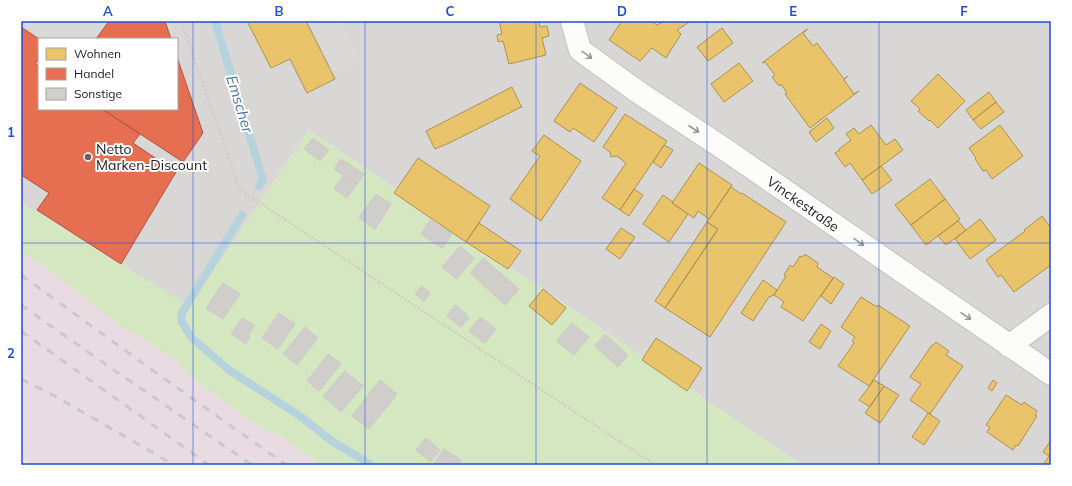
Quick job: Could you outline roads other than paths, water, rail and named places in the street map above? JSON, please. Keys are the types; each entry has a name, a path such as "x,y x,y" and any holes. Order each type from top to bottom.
{"street":[{"name":"Vinckestraße","path":"572,21 580,50 638,92 723,148 1051,374"},
{"path":"1009,346 1051,315"}],"waterway":[{"name":"Emscher","path":"215,21 263,180 259,186"},
{"path":"242,215 182,313 181,321 192,338 229,370 300,416 332,441 371,465"}],"railway":[{"path":"21,275 286,465"},
{"path":"21,305 252,465"},
{"path":"21,331 209,465"},
{"path":"21,379 53,395 173,465"}],"place":[{"name":"Netto Marken-Discount","path":"88,157"}]}
